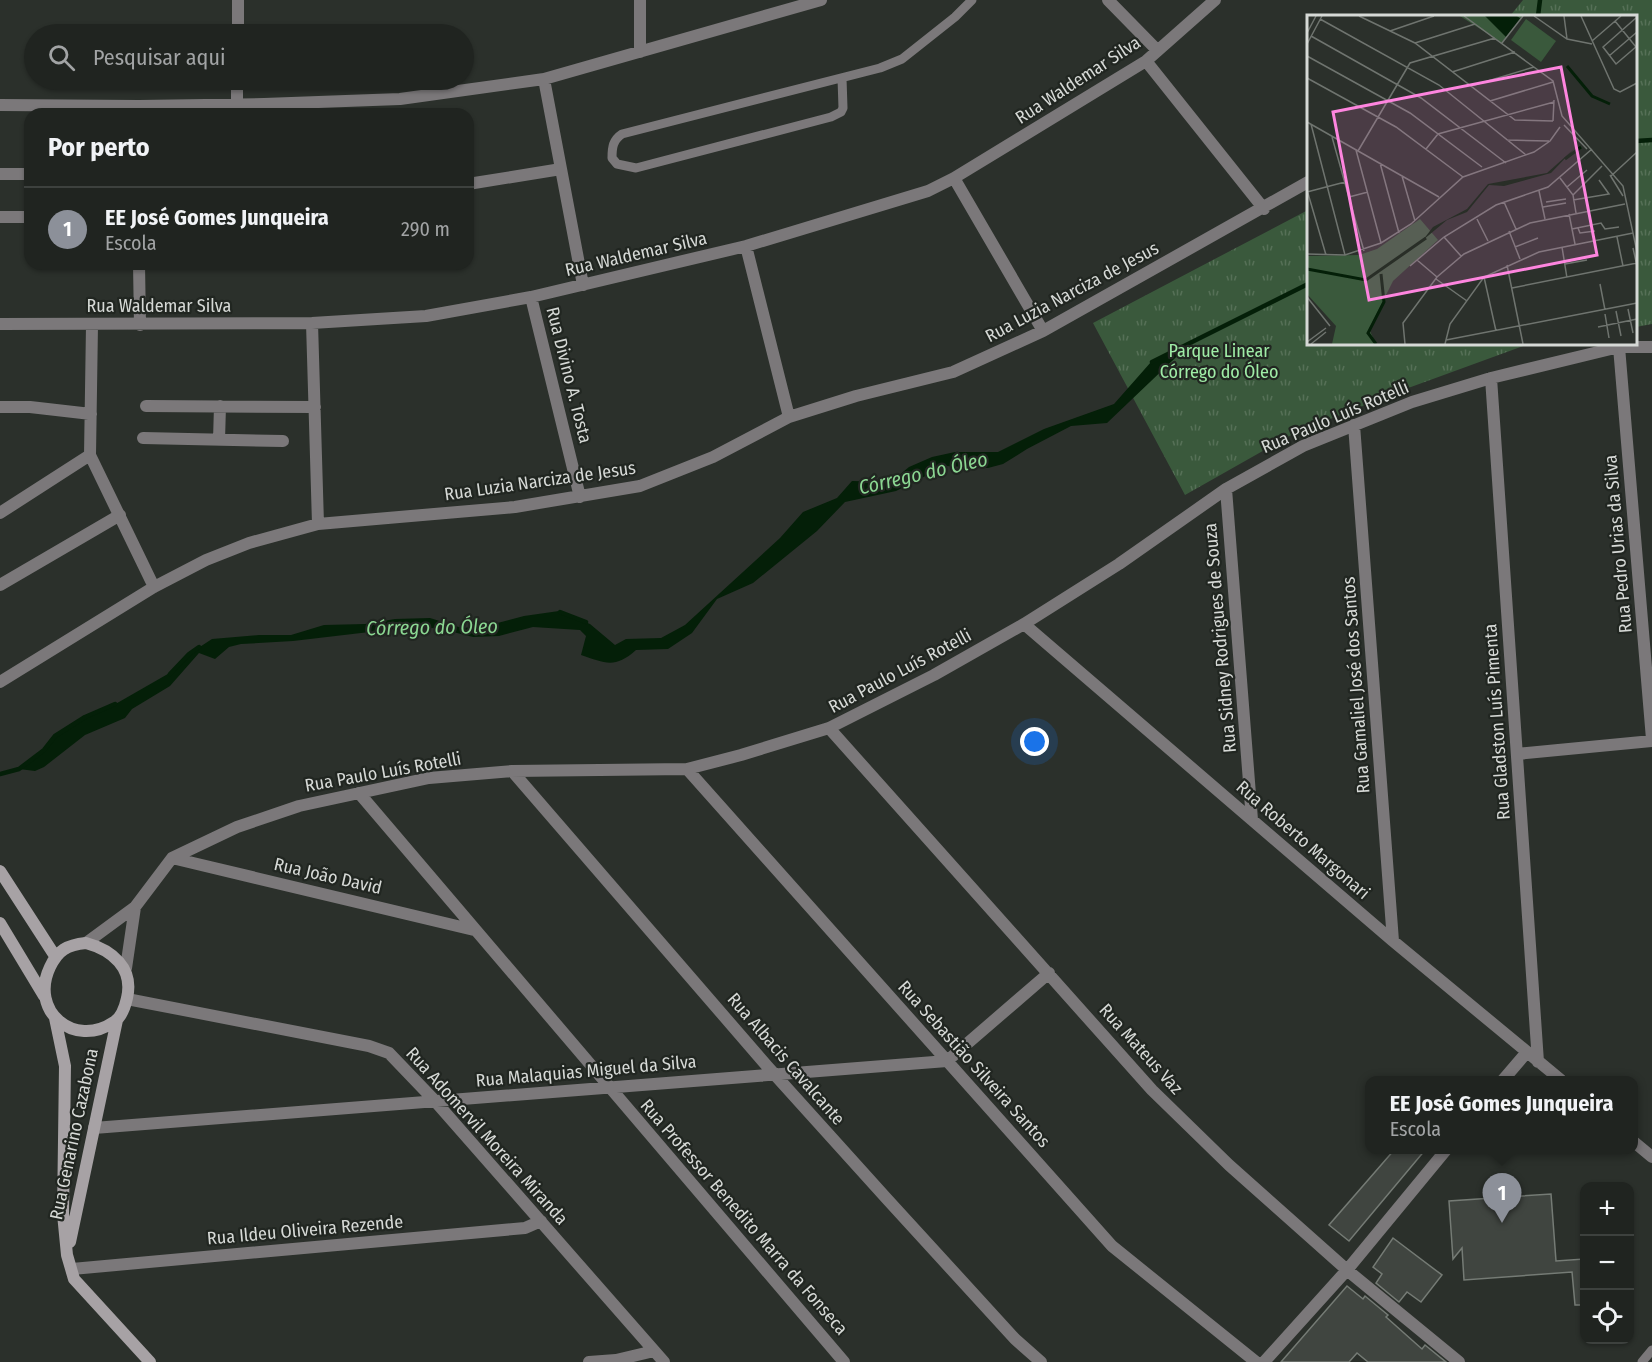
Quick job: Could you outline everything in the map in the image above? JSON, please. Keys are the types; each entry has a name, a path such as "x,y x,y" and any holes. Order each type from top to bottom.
{"street":[{"path":"238,0 238,24"},
{"path":"640,0 640,52"},
{"path":"474,89 544,79 820,0"},
{"path":"1108,0 1157,50"},
{"name":"Rua Waldemar Silva","path":"0,324 312,323 426,316 531,297 746,246 917,195 954,178 1146,61 1215,0"},
{"path":"1146,61 1264,209"},
{"path":"544,79 583,285"},
{"path":"237,90 237,105"},
{"path":"178,108 400,99 465,90"},
{"path":"0,105 83,108"},
{"path":"474,183 561,169"},
{"path":"0,174 24,174"},
{"path":"954,178 1043,331"},
{"name":"Rua Luzia Narciza de Jesus","path":"0,682 154,587 206,560 249,543 318,525 515,507 640,486 713,457 789,417 856,396 953,372 1043,331 1307,184"},
{"path":"0,217 24,216"},
{"path":"746,246 789,417"},
{"path":"140,270 140,325"},
{"name":"Rua Divino A. Tosta","path":"531,297 580,497"},
{"path":"312,323 318,525"},
{"path":"92,325 90,455 154,587"},
{"name":"Rua Paulo Luís Rotelli","path":"86,943 135,907 172,858 237,827 299,806 429,778 512,771 687,769 829,728 934,675 1024,624 1119,564 1226,489 1304,446 1412,402 1491,378 1619,347 1652,346"},
{"name":"Rua Pedro Urias da Silva","path":"1619,347 1652,740"},
{"name":"Rua Gladston Luís Pimenta","path":"1491,378 1538,1062"},
{"path":"146,406 315,407"},
{"path":"219,440 220,406"},
{"path":"0,407 30,407 91,414"},
{"name":"Rua Gamaliel José dos Santos","path":"1354,425 1394,941"},
{"path":"143,438 283,441"},
{"path":"0,513 90,455"},
{"name":"Rua Sidney Rodrigues de Souza","path":"1226,489 1252,820"},
{"path":"0,585 120,515"},
{"name":"Rua Roberto Margonari","path":"1024,624 1394,941 1556,1076"},
{"name":"Rua Mateus Vaz","path":"829,728 1152,1090 1229,1165 1347,1270 1459,1362"},
{"path":"1517,754 1652,740"},
{"name":"Rua Sebastião Silveira Santos","path":"687,769 1112,1246 1256,1362"},
{"name":"Rua Albacis Cavalcante","path":"512,771 775,1075 1015,1339 1041,1362"},
{"name":"Rua Professor Benedito Marra da Fonseca","path":"360,793 474,930 844,1362"},
{"name":"Rua João David","path":"172,858 474,930"},
{"path":"0,872 55,956"},
{"name":"Rua Paulo Luís Rotelli","path":"126,968 135,907"},
{"path":"0,922 44,996 48,1007 55,1018 64,1025 86,1032 100,1030 117,1020 127,999 129,980 126,968 107,951 97,946 86,943 73,944 62,949 55,956 46,976 44,996"},
{"path":"947,1061 1049,974"},
{"name":"Rua Adomervil Moreira Miranda","path":"127,999 389,1053 435,1101 664,1362"},
{"name":"Rua Genarino Cazabona","path":"55,1018 65,1066 63,1214 67,1255 74,1279 150,1362"},
{"name":"Rua Genarino Cazabona","path":"67,1255 117,1020"},
{"path":"1506,1076 1527,1052"},
{"name":"Rua Malaquias Miguel da Silva","path":"94,1128 947,1061"},
{"path":"1638,1145 1652,1157"},
{"path":"1264,1362 1347,1270 1442,1154"},
{"name":"Rua Ildeu Oliveira Rezende","path":"72,1269 525,1228 541,1221"},
{"path":"589,1362 616,1360 654,1351"}],"lane":[{"path":"842,78 843,108 841,112 831,117 636,168 617,164 612,158 612,147 617,137 622,134 880,68 903,59 972,0"},
{"path":"964,8 982,0"},
{"path":"1642,1362 1652,1350"}],"green space":[{"path":"1523,0 1652,0 1652,324 1637,327 1637,15 1511,15"},
{"name":"Parque Linear Córrego do Óleo","path":"1307,211 1307,345 1526,345 1400,391 1293,434 1185,495 1093,323"}],"water":[{"path":"1193,341 1107,423 1071,426 1003,464 988,468 945,466 896,491 845,502 817,531 753,583 717,599 692,633 668,649 636,650 622,660 603,662 581,655 586,636 580,630 533,627 499,636 473,637 437,628 395,629 293,641 241,644 229,647 215,659 199,653 170,686 132,709 125,718 85,735 44,767 35,771 19,769 44,750 55,736 85,717 112,706 173,671 189,654 212,639 291,635 324,625 365,624 395,619 430,618 462,628 486,626 524,616 559,611 590,624 615,645 626,639 661,638 685,625 780,538 803,512 837,498 852,481 891,482 909,467 932,457 955,452 998,452 1044,429 1114,404 1151,362"}],"building":[{"path":"1391,1154 1422,1154 1349,1241 1329,1225"},
{"path":"1551,1194 1556,1261 1580,1259 1580,1305 1575,1305 1572,1272 1464,1280 1462,1248 1453,1259 1449,1201"},
{"path":"1393,1238 1442,1275 1421,1302 1407,1292 1399,1302 1376,1283 1382,1274 1373,1267"},
{"path":"1347,1286 1363,1299 1365,1296 1388,1315 1386,1317 1422,1349 1425,1345 1446,1362 1368,1362 1357,1353 1349,1362 1281,1362"}],"waterway":[{"name":"Córrego do Óleo","path":"1538,15 1540,0"},
{"name":"Córrego do Óleo","path":"1637,141 1652,140"},
{"name":"Córrego do Óleo","path":"1152,362 1307,284"},
{"name":"Córrego do Óleo","path":"560,612 586,622"},
{"name":"Córrego do Óleo","path":"170,674 199,647"},
{"name":"Córrego do Óleo","path":"0,774 19,769 44,750 55,736 85,717 115,704"}],"place":[{"name":"EE José Gomes Junqueira","path":"1502,1223"}]}
